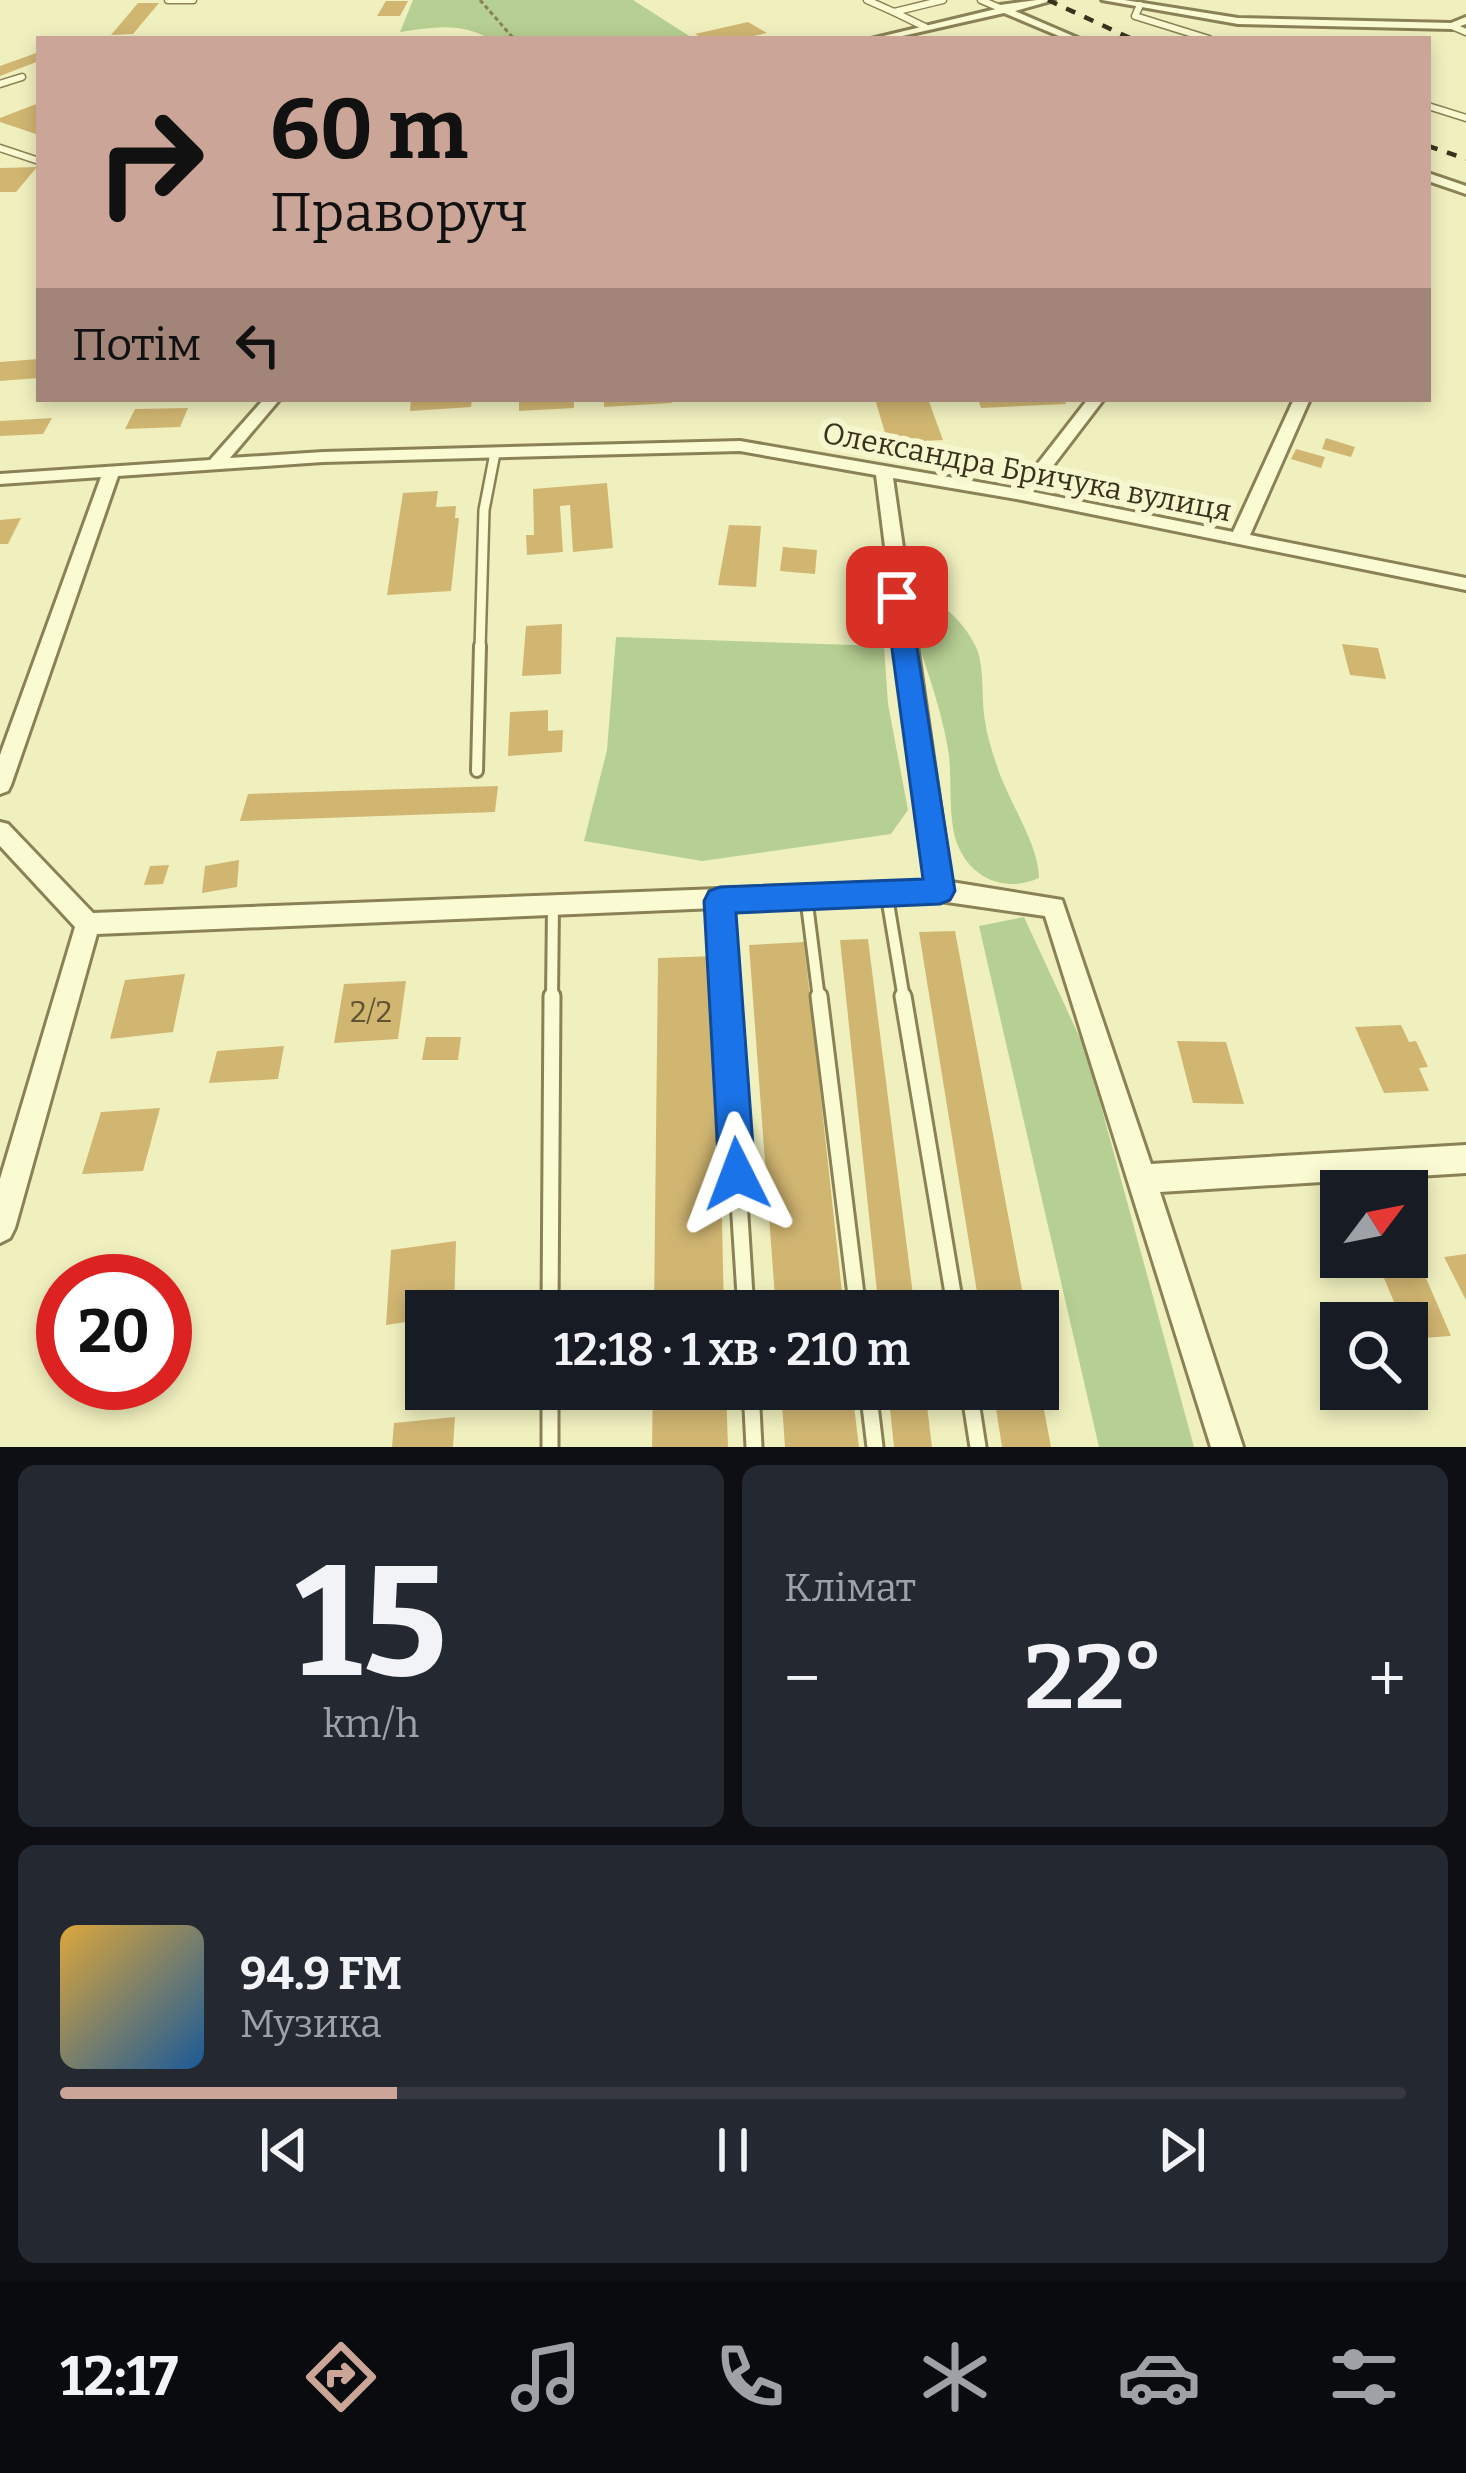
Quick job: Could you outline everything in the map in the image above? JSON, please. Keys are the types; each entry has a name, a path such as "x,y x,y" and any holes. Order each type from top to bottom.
{"street":[{"path":"888,36 1049,0"},
{"path":"1107,0 1238,21 1452,26 1466,20"},
{"path":"1000,8 1068,36"},
{"path":"1431,178 1466,190"},
{"path":"213,467 269,402"},
{"path":"1022,495 1094,402"},
{"path":"1239,539 1301,402"},
{"name":"Олександра Бричука вулиця","path":"0,479 323,457 740,446 1022,495 1466,584"},
{"path":"884,471 940,891"},
{"path":"0,785 111,472"},
{"path":"0,831 88,924 886,891 940,891 1054,908 1227,1447"},
{"path":"0,1228 88,924"},
{"path":"1144,1179 1466,1159"}],"lane":[{"path":"167,0 193,0"},
{"path":"866,0 925,27"},
{"path":"894,12 943,0"},
{"path":"981,0 1000,8"},
{"path":"1140,5 1135,16 1199,36"},
{"path":"1452,26 1466,32"},
{"path":"0,85 22,77"},
{"path":"1431,107 1466,118"},
{"path":"0,148 36,159"},
{"path":"477,771 484,510 495,453"},
{"path":"886,891 952,1290"},
{"path":"806,896 855,1290"},
{"path":"720,901 745,1290"},
{"path":"550,1290 553,903"},
{"path":"550,1410 550,1447"},
{"path":"752,1410 754,1447"},
{"path":"871,1410 875,1447"},
{"path":"972,1410 978,1447"}],"path":[{"path":"480,0 511,36"}],"green space":[{"path":"413,0 633,0 689,36 483,36 446,27 400,32"},
{"path":"915,595 951,614 976,647 990,744 1029,837 1039,878 1014,884 990,880 971,866 957,843 944,731 906,605"},
{"path":"616,637 884,646 888,704 908,810 891,834 702,861 584,841 607,750"},
{"path":"1024,917 1086,1051 1194,1447 1099,1447 979,926"}],"building":[{"path":"386,1 408,1 400,16 377,16"},
{"path":"138,3 159,3 133,34 111,35"},
{"path":"748,22 767,33 753,36 695,34"},
{"path":"36,53 36,62 0,76 0,66"},
{"path":"36,104 36,134 0,122"},
{"path":"36,167 16,192 0,192 0,168"},
{"path":"36,359 36,378 0,381 0,362"},
{"path":"411,402 472,402 471,407 410,411"},
{"path":"519,402 574,402 574,408 519,411"},
{"path":"604,402 672,403 604,407"},
{"path":"876,402 929,402 943,440 888,443"},
{"path":"979,402 1066,404 981,408"},
{"path":"188,408 180,427 125,429 135,409"},
{"path":"52,418 43,434 0,436 0,421"},
{"path":"1326,438 1355,447 1351,457 1322,449"},
{"path":"1296,449 1325,457 1321,468 1291,459"},
{"path":"607,483 613,548 573,552 570,505 560,506 563,552 527,555 526,535 534,535 533,489"},
{"path":"438,491 436,507 456,506 455,518 459,518 451,591 387,595 403,493"},
{"path":"21,518 8,544 0,544 0,520"},
{"path":"729,525 761,526 756,587 718,585"},
{"path":"783,547 817,550 815,574 780,571"},
{"path":"562,624 561,674 522,676 526,626"},
{"path":"1342,644 1378,648 1386,679 1350,675"},
{"path":"548,710 548,731 563,730 562,752 508,756 510,712"},
{"path":"498,786 495,812 240,821 248,794"},
{"path":"239,860 237,887 202,893 205,866"},
{"path":"169,865 163,884 144,885 150,866"},
{"path":"955,931 1022,1290 977,1290 919,932"},
{"path":"868,939 912,1290 877,1290 840,940"},
{"path":"804,942 842,1290 774,1290 749,945"},
{"path":"716,956 724,1290 654,1290 658,958"},
{"path":"185,974 173,1032 110,1039 125,980"},
{"path":"406,981 398,1039 334,1043 344,984"},
{"path":"1401,1025 1409,1042 1416,1041 1428,1067 1419,1068 1429,1091 1384,1093 1355,1027"},
{"path":"426,1037 461,1037 458,1060 422,1060"},
{"path":"1177,1041 1226,1042 1244,1104 1193,1103"},
{"path":"284,1046 278,1079 209,1083 217,1051"},
{"path":"160,1108 143,1171 82,1174 101,1112"},
{"path":"456,1241 455,1290 405,1290 405,1322 386,1325 391,1250"},
{"path":"1466,1254 1466,1300 1444,1257"},
{"path":"1384,1278 1426,1278 1451,1336 1428,1338 1428,1302 1394,1302"},
{"path":"653,1410 727,1410 728,1447 652,1447"},
{"path":"782,1410 855,1410 859,1447 785,1447"},
{"path":"890,1410 928,1410 932,1447 894,1447"},
{"path":"996,1410 1044,1410 1051,1447 1002,1447"},
{"path":"455,1417 453,1447 392,1447 394,1423"}],"railway":[{"path":"1048,0 1126,36"},
{"path":"1431,147 1466,159"}],"route":[{"path":"737,1174 720,901 940,891 897,597"}]}
